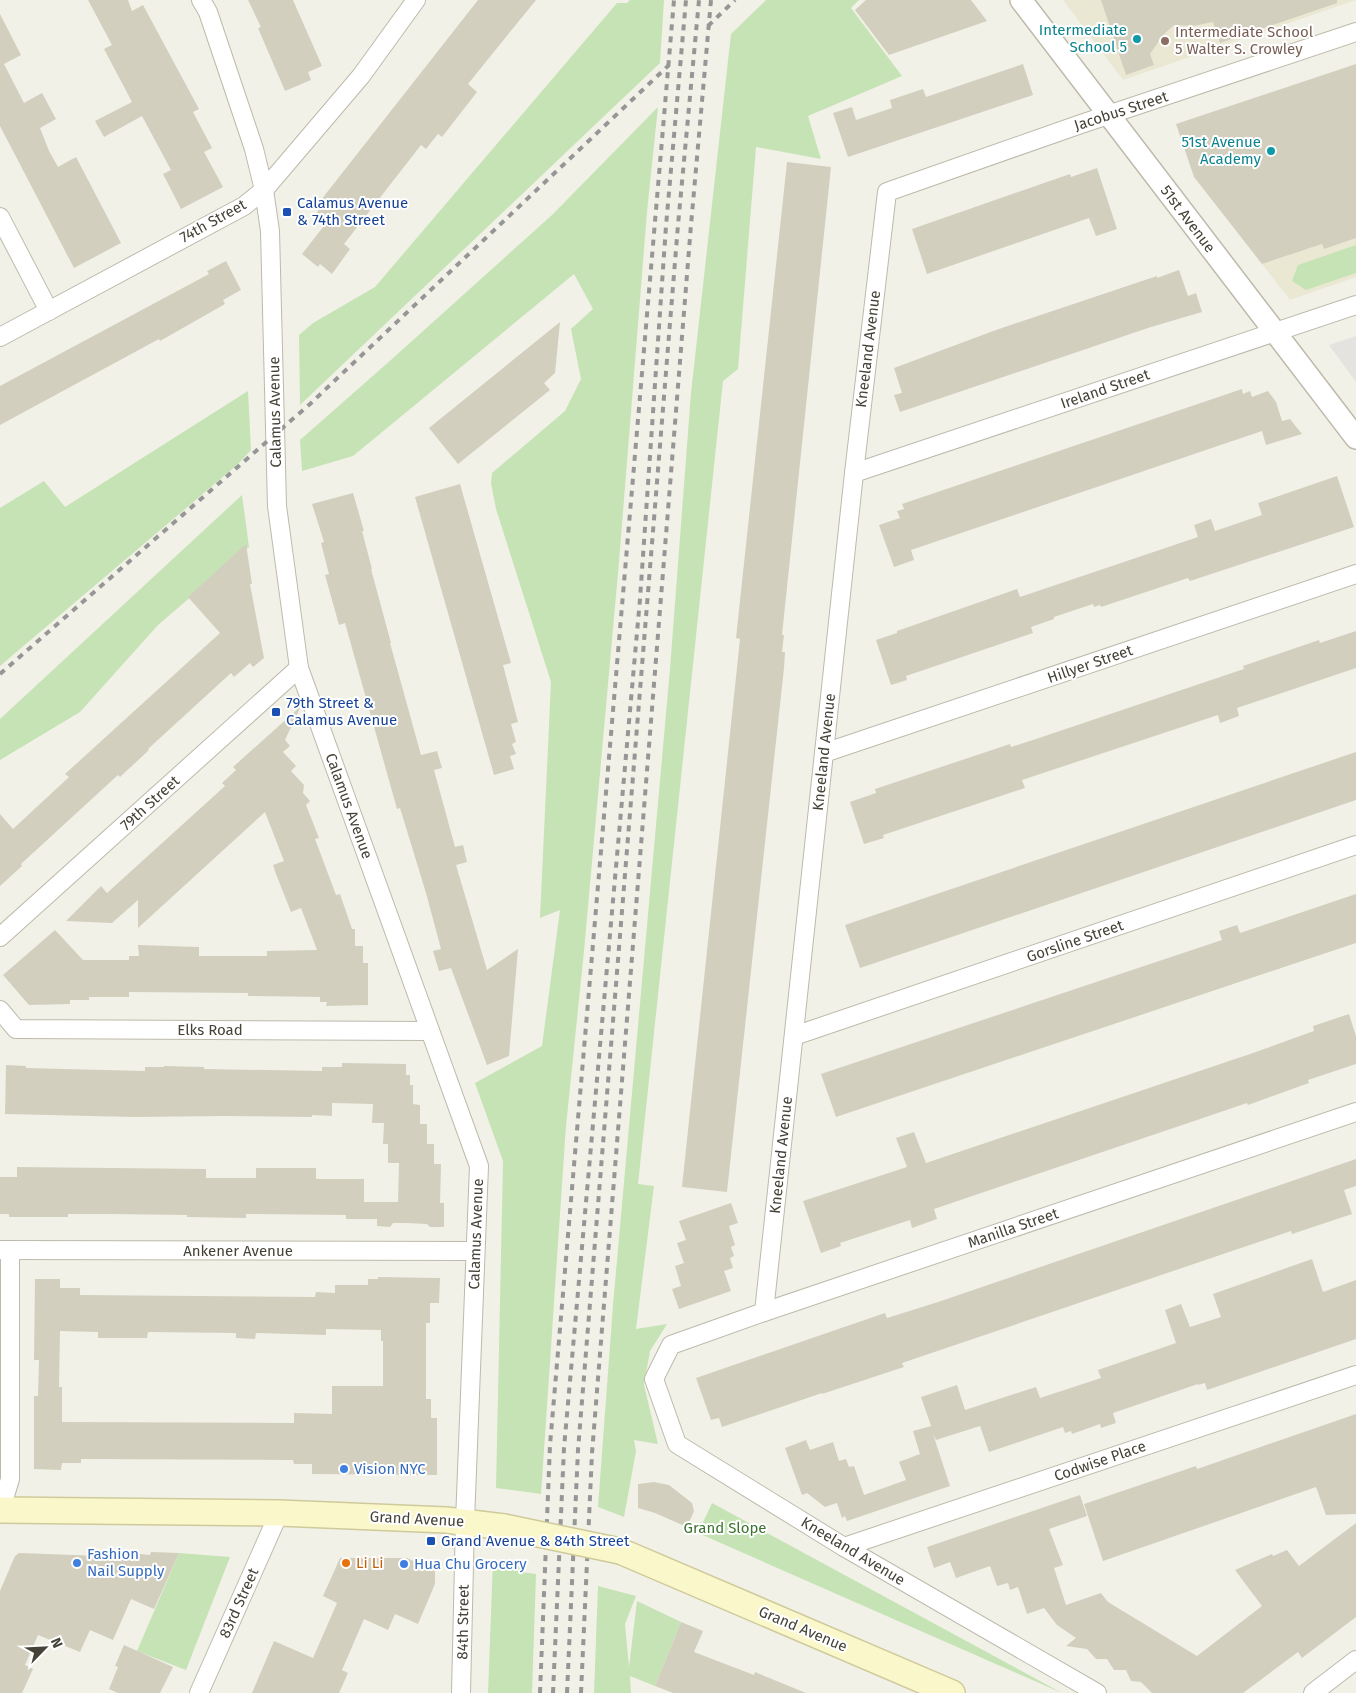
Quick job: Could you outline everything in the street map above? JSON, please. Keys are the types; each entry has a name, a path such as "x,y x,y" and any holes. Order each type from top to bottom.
{"main road":[{"name":"Grand Avenue","path":"0,1511 279,1513 466,1521 504,1527 620,1551 952,1693"}],"street":[{"name":"Calamus Avenue","path":"201,0 208,12 254,149 264,190 270,231 277,506 299,668 479,1166 466,1521"},
{"name":"74th Street","path":"0,337 244,206 264,190 361,76 416,0"},
{"name":"51st Avenue","path":"1021,0 1356,438"},
{"name":"Jacobus Street","path":"887,192 1356,32"},
{"name":"Kneeland Avenue","path":"764,1312 854,473 887,192"},
{"path":"0,217 48,311"},
{"name":"Ireland Street","path":"854,473 1356,305"},
{"name":"Hillyer Street","path":"824,753 1356,574"},
{"name":"79th Street","path":"0,937 299,668"},
{"name":"Gorsline Street","path":"794,1036 1356,845"},
{"name":"Elks Road","path":"0,1010 16,1029 430,1031"},
{"name":"Manilla Street","path":"671,1345 1356,1112"},
{"path":"0,1511 10,1479 5,1250"},
{"name":"Ankener Avenue","path":"5,1250 475,1251"},
{"name":"Kneeland Avenue","path":"671,1345 654,1379 677,1444 844,1547 1097,1693"},
{"name":"Codwise Place","path":"844,1547 1356,1375"},
{"name":"83rd Street","path":"199,1693 279,1513"},
{"name":"84th Street","path":"461,1693 466,1521"},
{"path":"1313,1693 1356,1660"}],"shaded area":[{"name":"Intermediate School 5 Walter S. Crowley","path":"1063,0 1356,0 1123,80"},
{"path":"1356,232 1356,277 1290,300 1262,264 1322,244 1324,248"},
{"path":"1356,336 1356,382 1329,345"}],"green space":[{"path":"630,0 664,0 660,63 300,405 299,335 313,323 375,287 617,3 627,3"},
{"path":"766,0 859,0 851,8 902,76 808,116 821,159 756,147 738,369 723,381 638,1184 654,1186 636,1329 667,1324 650,1351 644,1385 658,1444 634,1440 636,1451 624,1517 598,1507 613,1305 670,669 691,393 731,34"},
{"path":"658,107 647,212 619,562 584,951 566,1126 541,1494 496,1488 503,1161 475,1083 542,1046 560,910 540,918 551,682 496,509 491,483 492,473 565,411 581,379 571,329 593,309 574,274 353,456 302,471 300,440 552,215"},
{"path":"1356,245 1356,273 1306,290 1292,281 1298,265"},
{"path":"248,391 251,450 238,464 0,666 0,508 44,481 65,507"},
{"path":"242,495 249,547 158,625 80,712 0,760 0,719"},
{"name":"Grand Slope","path":"712,1503 1062,1693 698,1533"},
{"path":"179,1553 230,1557 186,1670 137,1651"},
{"path":"493,1560 521,1567 521,1572 536,1574 532,1693 488,1693"},
{"path":"598,1586 636,1596 625,1624 629,1667 637,1601 681,1622 655,1686 630,1676 631,1693 594,1693"}],"building":[{"path":"88,0 128,0 132,11 143,5 199,109 193,112 212,148 204,152 223,187 181,209 163,174 171,170 142,116 104,137 95,121 132,102 104,49 112,45"},
{"path":"248,0 293,0 322,66 308,72 311,80 285,91 258,28 261,27"},
{"path":"478,0 536,0 468,84 477,92 442,137 438,134 426,149 421,145 344,244 350,249 332,274 320,264 318,267 302,254 327,222 316,214 320,208 317,205"},
{"path":"866,0 971,0 987,21 889,55 855,10"},
{"name":"Intermediate School 5 Walter S. Crowley","path":"1101,0 1337,0 1337,3 1220,43 1213,22 1193,26 1174,25 1163,35 1150,54 1154,65 1126,75"},
{"path":"0,14 21,55 4,64 24,103 42,93 56,119 40,128 49,151 58,167 76,157 121,243 74,268 0,126"},
{"path":"1023,64 1033,95 848,157 833,113 852,107 856,120 892,108 890,100 923,89 926,97"},
{"name":"51st Avenue Academy","path":"1356,64 1356,238 1324,249 1322,244 1262,264 1194,177 1176,124"},
{"path":"787,162 831,167 782,635 784,635 782,652 785,652 784,668 727,1192 682,1187 740,639 736,638"},
{"path":"1097,168 1117,229 1096,236 1089,218 927,274 912,229 1070,174 1071,177"},
{"path":"226,261 241,290 223,300 225,304 160,341 159,339 0,425 0,386 209,274 207,271"},
{"path":"1179,270 1188,296 1196,293 1202,312 1151,327 900,412 894,395 902,393 894,368 996,330"},
{"path":"560,322 555,373 544,383 550,390 458,464 429,428"},
{"path":"1242,389 1243,394 1250,391 1252,397 1268,391 1276,402 1282,421 1290,419 1302,434 1266,445 1262,431 911,550 914,560 894,567 879,525 900,518 897,511 904,509 902,504"},
{"path":"1337,476 1354,527 1190,581 1188,578 1101,607 1100,605 1094,607 1093,604 1054,617 1054,619 1031,627 1033,633 906,676 907,680 891,685 876,640 1017,589 1020,597 1198,537 1194,525 1211,519 1215,531 1262,515 1258,503"},
{"path":"460,484 511,663 503,665 518,722 511,724 516,742 512,744 516,754 510,756 514,769 494,775 415,497"},
{"path":"353,493 364,531 362,531 390,643 421,755 437,751 442,768 434,770 455,847 463,845 467,862 456,865 487,970 518,949 509,1056 487,1065 451,968 439,971 433,951 441,949 426,893 400,808 397,809 345,623 339,625 325,575 329,574 321,543 324,542 312,504"},
{"path":"246,544 252,584 250,584 264,658 253,667 250,663 234,677 231,673 120,777 118,775 21,864 22,866 0,886 0,814 13,829 69,777 65,774 220,633 188,597"},
{"path":"1356,631 1356,668 1237,708 1239,716 1220,723 1218,715 1022,780 1025,788 883,835 884,838 864,844 850,802 876,793 875,789 1010,744 1011,747 1036,739 1244,669 1243,666 1319,640 1320,643"},
{"path":"301,706 285,740 290,746 283,752 296,766 291,771 304,785 303,793 310,801 306,805 319,838 315,839 336,895 340,894 352,929 355,929 355,946 363,946 363,963 368,963 368,1005 326,1006 327,1002 320,1002 320,997 248,996 248,993 129,992 129,997 89,997 89,1000 70,1000 70,1004 29,1005 3,975 55,930 83,960 129,960 129,956 139,956 138,945 199,947 199,956 267,956 267,951 317,950 301,908 291,912 276,874 273,865 284,861 265,812 138,928 138,900 112,923 66,921 101,886 107,893 225,786 222,783 236,770 233,767"},
{"path":"1356,752 1356,800 860,968 845,925"},
{"path":"1356,894 1356,943 836,1117 821,1074 1222,940 1219,931 1237,925 1240,933"},
{"path":"1349,1014 1356,1036 1356,1064 1308,1080 1309,1083 1248,1105 1247,1103 934,1209 937,1219 912,1228 910,1220 840,1243 841,1246 821,1253 803,1201 907,1167 896,1138 914,1132 926,1163 1253,1053 1314,1031 1313,1026"},
{"path":"342,1063 406,1064 406,1075 410,1075 410,1085 413,1085 413,1104 420,1105 420,1124 427,1124 427,1144 434,1144 434,1164 441,1164 440,1203 444,1203 444,1227 406,1223 393,1223 390,1227 377,1226 377,1219 346,1219 346,1215 246,1214 246,1218 108,1214 68,1214 68,1217 9,1217 9,1214 0,1214 0,1177 17,1177 17,1167 206,1169 206,1178 256,1178 256,1168 316,1168 316,1179 364,1179 364,1202 398,1202 399,1163 388,1163 388,1144 383,1144 384,1123 372,1123 373,1104 332,1103 332,1116 312,1115 312,1117 134,1117 5,1114 6,1065 26,1066 26,1068 145,1071 145,1067 164,1066 204,1067 204,1069 322,1071 322,1067 342,1067"},
{"path":"1356,1159 1356,1186 1344,1190 1352,1214 1292,1234 1291,1231 902,1363 904,1367 722,1427 719,1418 711,1420 696,1378 885,1313 887,1318 938,1302"},
{"path":"731,1203 738,1223 729,1226 735,1245 731,1247 734,1256 730,1258 733,1268 724,1271 731,1291 679,1309 672,1289 681,1286 675,1266 684,1263 677,1243 686,1240 679,1221"},
{"path":"1312,1259 1323,1292 1356,1280 1356,1339 1207,1390 1205,1383 1198,1384 1113,1413 1116,1423 1101,1428 1100,1424 1072,1434 1071,1431 1065,1433 1063,1427 989,1452 980,1426 936,1440 933,1434 950,1486 847,1521 845,1516 842,1518 837,1503 825,1507 807,1493 802,1495 785,1448 806,1440 810,1450 833,1442 839,1461 846,1459 849,1467 854,1466 864,1495 906,1480 899,1462 920,1454 913,1431 931,1426 921,1397 957,1385 965,1410 1036,1387 1040,1398 1101,1378 1098,1370 1176,1343 1165,1310 1181,1304 1190,1327 1221,1317 1213,1294"},
{"path":"378,1277 440,1278 439,1303 430,1303 430,1323 426,1323 426,1399 431,1399 431,1418 437,1418 437,1475 312,1474 312,1464 294,1464 293,1460 81,1459 81,1463 62,1463 61,1470 34,1469 34,1396 38,1396 39,1360 34,1360 35,1279 60,1279 60,1288 80,1288 80,1295 315,1297 316,1292 335,1293 335,1285 368,1285 368,1279 378,1279","holes":["326,1329 381,1330 381,1341 383,1341 383,1386 332,1386 332,1414 294,1413 294,1423 62,1422 62,1387 59,1387 60,1331 98,1332 98,1338 147,1338 148,1332 236,1333 236,1338 255,1339 256,1333 326,1335"]},
{"path":"1356,1414 1356,1514 1326,1515 1316,1487 1103,1561 1084,1504 1196,1466 1197,1469"},
{"path":"654,1482 669,1485 692,1503 694,1511 687,1527 638,1508 638,1484"},
{"path":"1080,1495 1087,1516 1049,1529 1063,1565 1054,1568 1066,1605 1101,1593 1108,1602 1197,1656 1262,1606 1235,1570 1272,1554 1273,1556 1287,1550 1299,1566 1356,1523 1356,1617 1302,1658 1298,1652 1243,1693 1152,1693 1141,1682 1131,1681 1126,1670 1114,1670 1107,1659 1096,1659 1087,1649 1066,1646 1076,1638 1057,1625 1044,1608 1027,1614 1018,1587 1010,1590 1008,1583 997,1586 990,1566 956,1578 950,1562 934,1568 927,1547"},
{"path":"104,1550 150,1555 151,1552 179,1553 154,1609 131,1599 113,1640 90,1630 80,1652 38,1635 25,1665 33,1669 22,1693 0,1693 0,1591 15,1556 19,1553 101,1556"},
{"path":"340,1558 407,1558 435,1571 435,1584 418,1624 395,1614 388,1630 364,1619 342,1670 348,1673 339,1693 252,1693 274,1641 313,1658 337,1603 323,1596"},
{"path":"681,1622 703,1631 694,1652 754,1675 755,1672 806,1693 673,1693 655,1686"},
{"path":"124,1645 173,1667 160,1693 118,1693 109,1689 118,1667 115,1666"}],"railway":[{"path":"540,1693 550,1445 674,0"},
{"path":"553,1693 564,1448 640,599 666,226 686,0"},
{"path":"567,1693 578,1450 678,225 699,0"},
{"path":"581,1693 592,1453 691,225 711,0"},
{"path":"708,26 735,0"},
{"path":"0,674 310,404 669,65"}],"place":[{"name":"Intermediate School 5","path":"1137,39"},
{"name":"Intermediate School 5 Walter S. Crowley","path":"1165,41"},
{"name":"51st Avenue Academy","path":"1271,151"},
{"name":"Calamus Avenue & 74th Street","path":"287,212"},
{"name":"79th Street & Calamus Avenue","path":"276,712"},
{"name":"Vision NYC","path":"344,1469"},
{"name":"Grand Avenue & 84th Street","path":"431,1541"},
{"name":"Fashion Nail Supply","path":"77,1563"},
{"name":"Li Li","path":"346,1563"},
{"name":"Hua Chu Grocery","path":"404,1564"}]}
